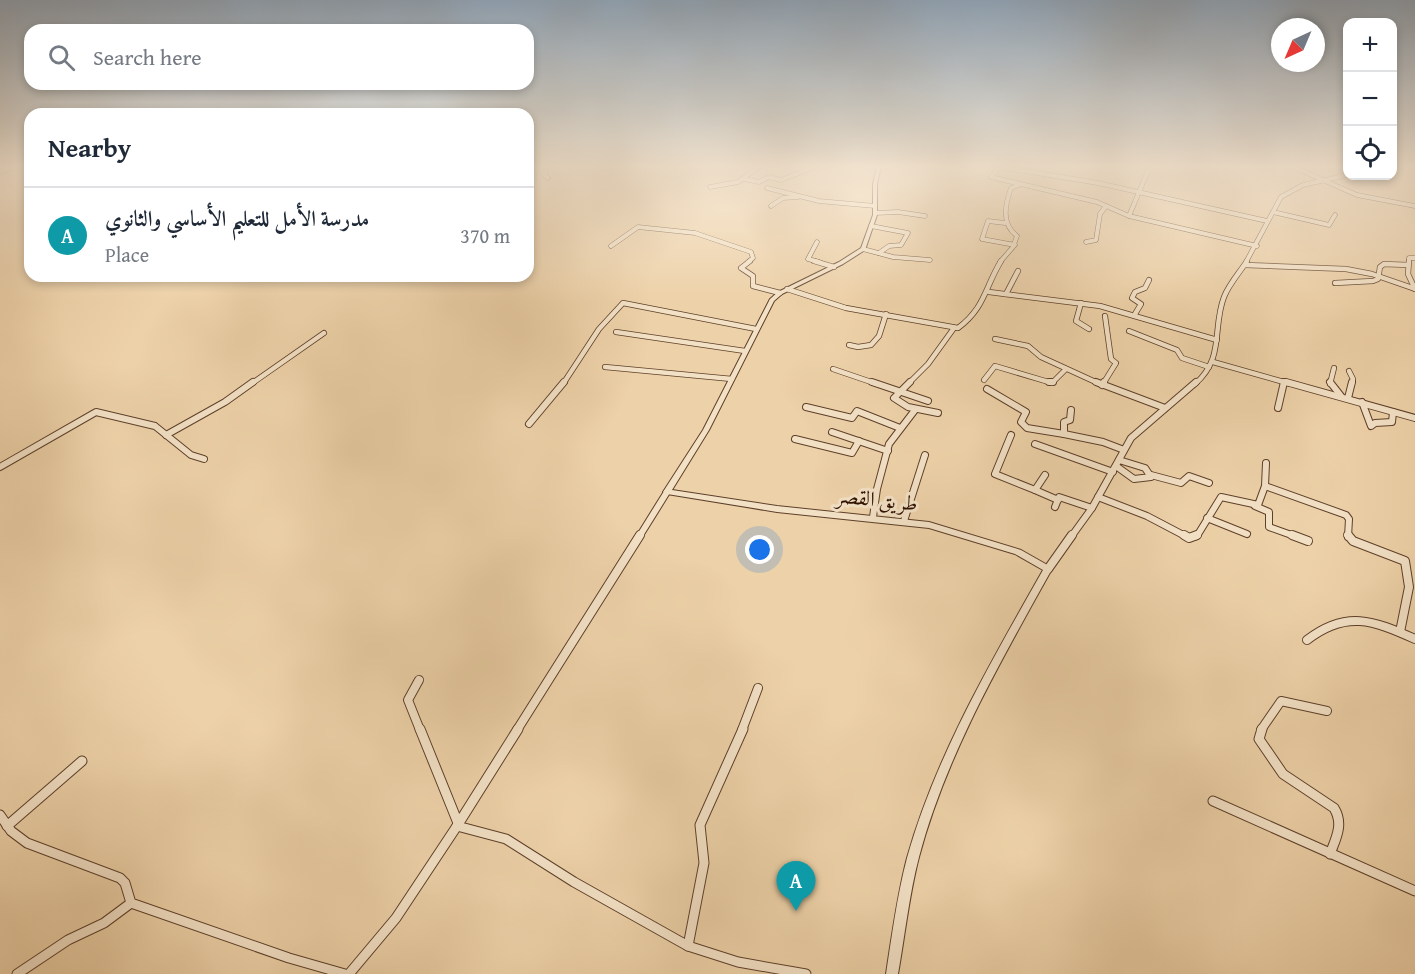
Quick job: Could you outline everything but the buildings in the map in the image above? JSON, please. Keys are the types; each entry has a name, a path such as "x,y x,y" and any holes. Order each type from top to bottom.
{"street":[{"path":"131,903 289,958 347,974 396,918 458,824 706,430 767,307 780,293 834,267 863,249 875,211"},
{"path":"892,211 925,216"},
{"path":"787,289 834,305 954,328 962,325 979,311 1002,260 1015,245 1017,236 1010,232 1005,223 1006,211"},
{"path":"1086,242 1096,240 1102,211"},
{"path":"1119,211 1129,216 1257,246"},
{"path":"1129,216 1131,211"},
{"path":"1225,211 1267,221"},
{"path":"892,974 912,863 934,793 998,656 1048,569 1092,508 1135,433 1194,386 1211,365 1224,297 1257,246 1273,212 1329,225 1335,215"},
{"path":"1005,223 988,221 982,240 1015,245"},
{"path":"871,226 907,232 906,241 900,246 889,246 879,253"},
{"path":"611,246 638,227 667,232 695,233 751,252 753,258 741,268 755,279 753,286 780,293"},
{"path":"817,242 808,259 834,267"},
{"path":"898,257 900,246"},
{"path":"863,249 898,257 930,260"},
{"path":"1415,258 1409,258 1408,265 1415,289"},
{"path":"1335,283 1344,279 1372,283 1378,277 1384,264 1408,265"},
{"path":"1245,265 1332,267 1378,277 1415,289"},
{"path":"1006,294 1018,271"},
{"path":"1134,314 1141,304 1133,299 1133,296 1145,288 1149,280"},
{"path":"988,292 1081,303 1134,314 1216,340"},
{"path":"530,424 570,375 599,329 623,303 756,328"},
{"path":"1081,303 1076,321 1089,329"},
{"path":"849,345 862,349 872,345 882,332 886,314"},
{"path":"1102,385 1116,363 1111,358 1105,316"},
{"path":"938,413 915,410 894,400 928,364 954,328"},
{"path":"1129,331 1177,350 1182,358 1341,396 1415,418"},
{"path":"616,332 745,351"},
{"path":"166,435 225,402 324,333"},
{"path":"995,339 1028,346 1041,357 1066,369 1102,385 1166,408"},
{"path":"984,380 995,366 1052,383 1066,369"},
{"path":"605,367 732,379"},
{"path":"833,369 928,401"},
{"path":"1334,369 1330,384 1341,396"},
{"path":"1348,398 1353,379 1349,371"},
{"path":"1278,408 1284,382"},
{"path":"987,389 1026,412 1022,422 1027,428 1064,434 1124,450"},
{"path":"1362,402 1371,426 1375,423 1392,422 1393,412"},
{"path":"806,407 852,418 857,411 900,428"},
{"path":"873,517 872,500 888,451 900,428 915,413 915,410"},
{"path":"1064,434 1064,422 1070,420 1071,410"},
{"path":"0,466 93,412 103,412 161,429 194,457 204,459"},
{"path":"832,432 888,451"},
{"path":"1011,435 995,474 1058,500"},
{"path":"795,439 852,453 859,441"},
{"path":"1035,444 1116,466 1145,468 1151,475 1179,483 1189,476 1209,483"},
{"path":"904,521 925,455"},
{"path":"1255,506 1258,505 1265,486 1266,463"},
{"path":"1116,466 1134,479 1147,479 1151,475"},
{"path":"1035,490 1045,476"},
{"path":"1265,486 1346,516 1349,519 1348,537 1353,542 1405,561 1409,587 1401,632"},
{"name":"طريق القصر","path":"667,492 766,508 873,517 929,525 1018,552 1048,569"},
{"path":"1055,507 1059,497 1092,508"},
{"path":"1098,497 1147,516 1189,538 1197,536 1221,497 1269,512 1267,524 1269,527 1308,541"},
{"path":"1208,518 1247,534"},
{"path":"1307,640 1328,627 1358,618 1415,639"},
{"path":"419,680 408,700 458,824"},
{"path":"688,946 704,862 700,825 736,747 758,687"},
{"path":"1327,711 1281,701 1260,732 1259,739 1283,774 1334,808 1340,816 1340,827 1330,854"},
{"path":"7,826 82,761"},
{"path":"1213,801 1415,891"},
{"path":"0,815 7,826 27,843 120,878 125,883 131,903"},
{"path":"458,824 506,838 574,882 688,946 738,962 806,974"},
{"path":"17,974 68,940 104,923 131,903"}],"place":[{"name":"مدرسة الأمل للتعليم الأساسي والثانوي","path":"796,911"}]}
